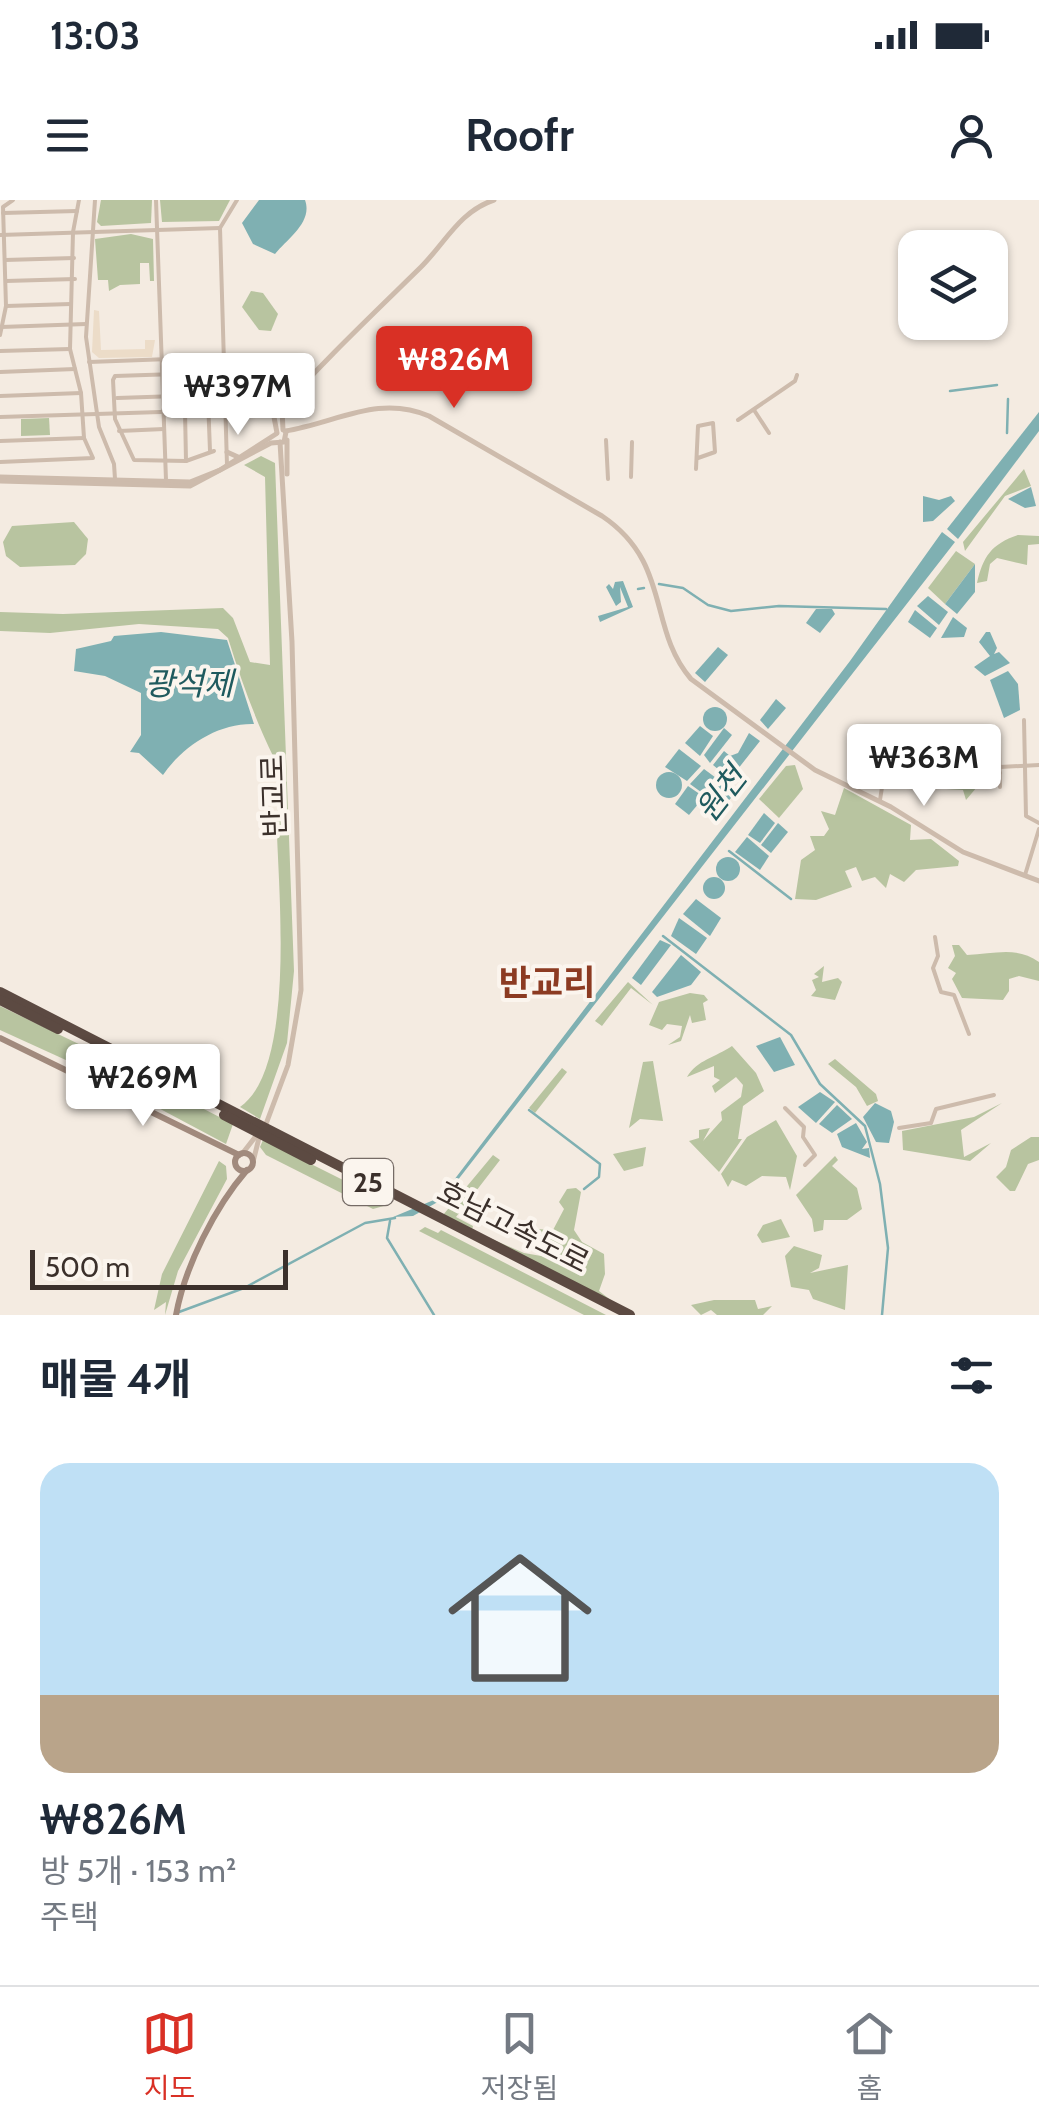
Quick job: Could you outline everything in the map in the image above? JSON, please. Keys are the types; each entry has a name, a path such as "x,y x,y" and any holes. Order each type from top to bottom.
{"highway":[{"name":"호남고속도로","path":"0,992 630,1315"},
{"name":"호남고속도로","path":"0,1000 615,1315"}],"main road":[{"path":"0,1038 217,1146 247,1170"},
{"path":"226,1199 252,1162 238,1160"},
{"path":"176,1315 178,1302 226,1199 238,1160"}],"street":[{"path":"0,335 6,306 3,213 4,204 13,200"},
{"path":"0,462 89,461 92,454 84,438 81,393 70,349 74,232 79,200"},
{"path":"96,200 90,232 92,288 86,324 98,413 115,481"},
{"path":"156,200 166,483"},
{"path":"226,466 220,228 237,200"},
{"path":"282,436 278,417 282,408 383,300 426,262 474,207 494,200"},
{"path":"3,213 77,210"},
{"path":"2,235 220,228"},
{"path":"4,260 74,258"},
{"path":"6,281 75,278"},
{"path":"6,306 73,304"},
{"path":"1,327 86,324"},
{"path":"0,351 70,349"},
{"path":"90,362 223,357"},
{"path":"0,372 75,369"},
{"path":"207,373 208,396 212,451 186,461 134,460 118,430 115,376 207,373"},
{"path":"738,420 797,375"},
{"path":"0,396 81,393"},
{"path":"116,398 208,396"},
{"path":"0,480 32,477 190,482 282,436 376,406 406,408 429,416 621,528 648,568 679,659 692,679 795,757 880,801 947,844 1039,881"},
{"path":"0,417 225,410"},
{"path":"754,410 769,433"},
{"path":"185,411 186,461"},
{"path":"696,469 698,426 713,423 716,452 698,458"},
{"path":"118,430 164,429"},
{"path":"0,480 190,486 218,475 282,436"},
{"name":"반교로","path":"264,1123 294,1041 301,990 282,436"},
{"name":"반교로","path":"282,436 285,482"},
{"path":"0,441 84,438"},
{"path":"606,440 608,479"},
{"path":"632,442 632,476"},
{"path":"268,446 280,450 284,460"},
{"path":"227,452 241,457"},
{"path":"32,460 32,477"},
{"path":"1024,720 1026,816 1039,826 1025,875"},
{"path":"999,745 1000,787"},
{"path":"880,801 887,756"},
{"path":"987,773 1039,765"},
{"path":"860,770 886,772"},
{"path":"936,937 938,956 933,968 941,992 954,995 969,1034"},
{"path":"899,1128 932,1123 936,1108 994,1095"},
{"path":"784,1108 804,1127 803,1136 815,1155 805,1166"},
{"path":"238,1160 257,1137 252,1162"}],"green space":[{"path":"101,200 152,200 151,223 101,226 97,222"},
{"path":"160,200 230,200 219,221 162,222"},
{"path":"131,234 153,239 154,281 150,281 149,263 140,263 140,284 120,285 109,291 108,280 98,280 95,239"},
{"path":"251,291 263,293 278,314 271,331 259,330 242,307"},
{"path":"49,418 50,435 21,436 21,419"},
{"path":"261,456 275,463 294,971 287,1043 260,1119 240,1107 257,1087 269,1057 276,1020 281,937 277,773 228,638 218,629 139,624 50,633 0,631 0,612 63,614 223,608 233,618 250,662 270,665 265,477 244,465"},
{"path":"1024,469 1031,486 1005,496 965,551 963,542"},
{"path":"74,522 88,539 86,554 75,565 20,567 6,556 3,542 12,526"},
{"path":"1018,535 1039,536 1039,544 1028,545 1027,565 997,558 990,564 987,581 977,583 990,553"},
{"path":"956,551 975,564 945,604 928,588"},
{"path":"942,737 977,765 977,787 966,800 963,790 946,789 941,779 948,756 940,747"},
{"path":"795,765 803,789 779,818 759,799 786,766"},
{"path":"844,788 911,825 910,840 931,839 959,861 958,866 916,870 904,882 890,874 886,888 875,877 862,881 856,867 845,871 852,887 816,900 795,899 801,860 815,850 810,836 824,836 829,829 821,811 835,815"},
{"path":"952,945 959,945 967,955 1005,952 1031,957 1039,962 1039,981 1019,976 1009,979 1009,991 1003,1000 962,998 952,979 956,973 948,968 955,956"},
{"path":"824,966 822,982 838,978 842,982 835,1000 811,996 816,990 812,980 819,977 814,974"},
{"path":"628,982 653,1005 631,988 602,1026 595,1021"},
{"path":"690,993 704,995 708,1000 703,1003 706,1020 692,1023 690,1015 681,1041 668,1045 680,1037 682,1026 667,1024 662,1030 649,1025 659,1002"},
{"path":"0,1006 87,1048 79,1066 0,1030"},
{"path":"732,1046 756,1073 764,1091 743,1106 738,1139 742,1139 719,1172 689,1141 699,1138 699,1130 710,1128 703,1141 722,1120 721,1112 741,1097 743,1085 736,1077 715,1093 712,1086 720,1080 714,1077 714,1066 687,1077 701,1063"},
{"path":"97,1054 233,1124 226,1144 89,1071"},
{"path":"835,1059 876,1094 878,1101 867,1106 856,1087 828,1064"},
{"path":"653,1061 663,1121 640,1119 629,1128 643,1062"},
{"path":"562,1068 567,1072 535,1113 529,1108"},
{"path":"1002,1103 961,1130 964,1157 991,1143 970,1161 903,1150 902,1131 974,1117"},
{"path":"776,1120 797,1156 790,1190 786,1177 762,1176 746,1186 732,1180 728,1187 721,1174 747,1137"},
{"path":"1031,1137 1039,1137 1039,1160 1028,1164 1015,1191 1010,1191 996,1177 1006,1167 1011,1150"},
{"path":"263,1140 391,1204 373,1209 266,1155 260,1147"},
{"path":"646,1147 643,1166 624,1171 613,1154"},
{"path":"493,1155 500,1160 456,1217 473,1226 472,1230 443,1215"},
{"path":"835,1156 838,1160 832,1166 857,1188 862,1209 847,1220 824,1220 823,1230 814,1232 812,1219 796,1195"},
{"path":"219,1161 226,1166 227,1179 178,1271 165,1315 166,1302 154,1310 162,1274"},
{"path":"567,1189 581,1192 574,1230 582,1242 604,1254 605,1274 599,1291 612,1301 476,1232 524,1253 547,1257 543,1243 529,1244 537,1229 553,1230 564,1209 559,1202"},
{"path":"781,1219 790,1237 762,1243 757,1235 763,1225"},
{"path":"425,1227 438,1233 441,1230 606,1315 584,1315 419,1231"},
{"path":"794,1246 822,1255 819,1268 810,1273 848,1265 845,1310 813,1299 809,1290 791,1287 785,1256"},
{"path":"714,1300 755,1300 758,1309 772,1306 763,1315 717,1315 711,1310 701,1315 691,1305"}],"shaded area":[{"path":"94,310 99,311 101,350 145,349 145,340 155,340 152,357 99,358 92,352"}],"water":[{"path":"259,200 305,200 307,208 302,223 275,254 253,244 242,223"},
{"path":"1039,412 1039,431 958,539 947,529"},
{"path":"1031,487 1036,506 1025,508 1008,499"},
{"path":"923,496 939,500 951,496 955,501 933,521 923,522"},
{"path":"942,532 955,542 443,1199 413,1216 393,1217 441,1197 850,661"},
{"path":"975,564 975,592 957,614 945,604"},
{"path":"623,581 633,607 600,622 598,616 628,607 620,587 621,602 616,606 606,587 609,584 613,589 615,582"},
{"path":"928,596 948,612 939,625 917,606"},
{"path":"816,609 832,609 835,614 820,633 806,623"},
{"path":"915,610 937,628 930,638 908,622"},
{"path":"953,617 967,628 964,637 941,638"},
{"name":"광석제","path":"161,632 227,640 254,724 227,727 203,738 163,775 139,753 130,752 141,735 141,693 105,676 74,671 76,649 111,641 114,636"},
{"path":"990,632 997,648 994,654 999,652 1010,663 985,676 974,667 990,656 979,642"},
{"path":"718,647 728,655 705,682 695,673"},
{"path":"1008,671 1018,684 1020,710 1004,718 990,680"},
{"path":"776,699 786,708 768,729 760,720"},
{"path":"715,707 727,719 715,731 703,719"},
{"path":"700,726 713,736 700,756 685,743"},
{"path":"724,728 732,735 710,763 704,755"},
{"path":"749,733 760,741 730,779 713,765 724,751 730,756 738,753"},
{"path":"679,749 701,766 687,781 665,767"},
{"name":"원천","path":"704,769 735,792 719,815 703,803 715,787 705,795 690,784"},
{"path":"669,772 678,776 682,785 678,794 669,798 660,794 656,785 660,776"},
{"path":"688,786 704,797 689,815 675,804"},
{"path":"764,813 775,823 760,843 748,835"},
{"path":"778,823 788,832 771,853 761,845"},
{"path":"747,837 769,856 760,870 735,852"},
{"path":"728,857 740,869 728,881 716,869"},
{"path":"714,877 722,880 722,896 714,899 706,896 703,888 706,880"},
{"path":"696,899 721,918 710,936 683,914"},
{"path":"679,918 707,938 696,954 671,936"},
{"path":"660,940 671,945 641,985 632,978"},
{"path":"681,955 701,972 691,985 657,997 652,992"},
{"path":"780,1037 795,1065 774,1072 756,1046"},
{"path":"820,1092 835,1102 816,1123 798,1107"},
{"path":"875,1103 891,1111 894,1122 889,1143 876,1142 863,1117"},
{"path":"837,1105 852,1119 832,1133 819,1124"},
{"path":"856,1123 867,1142 862,1149 869,1148 870,1158 842,1147 837,1134"}],"waterway":[{"path":"950,391 997,385"},
{"path":"1007,433 1008,399"},
{"path":"659,584 683,588 708,605 731,611 779,606 886,609"},
{"path":"638,589 644,588"},
{"path":"729,851 791,899"},
{"path":"663,936 791,1035 820,1084 865,1126 880,1184 888,1248 882,1315"},
{"path":"529,1110 600,1164 599,1177 584,1189"},
{"path":"179,1312 244,1288 365,1223 395,1218"},
{"path":"390,1221 387,1238 434,1315"}],"district":[{"name":"반교리","path":"547,983"}]}
